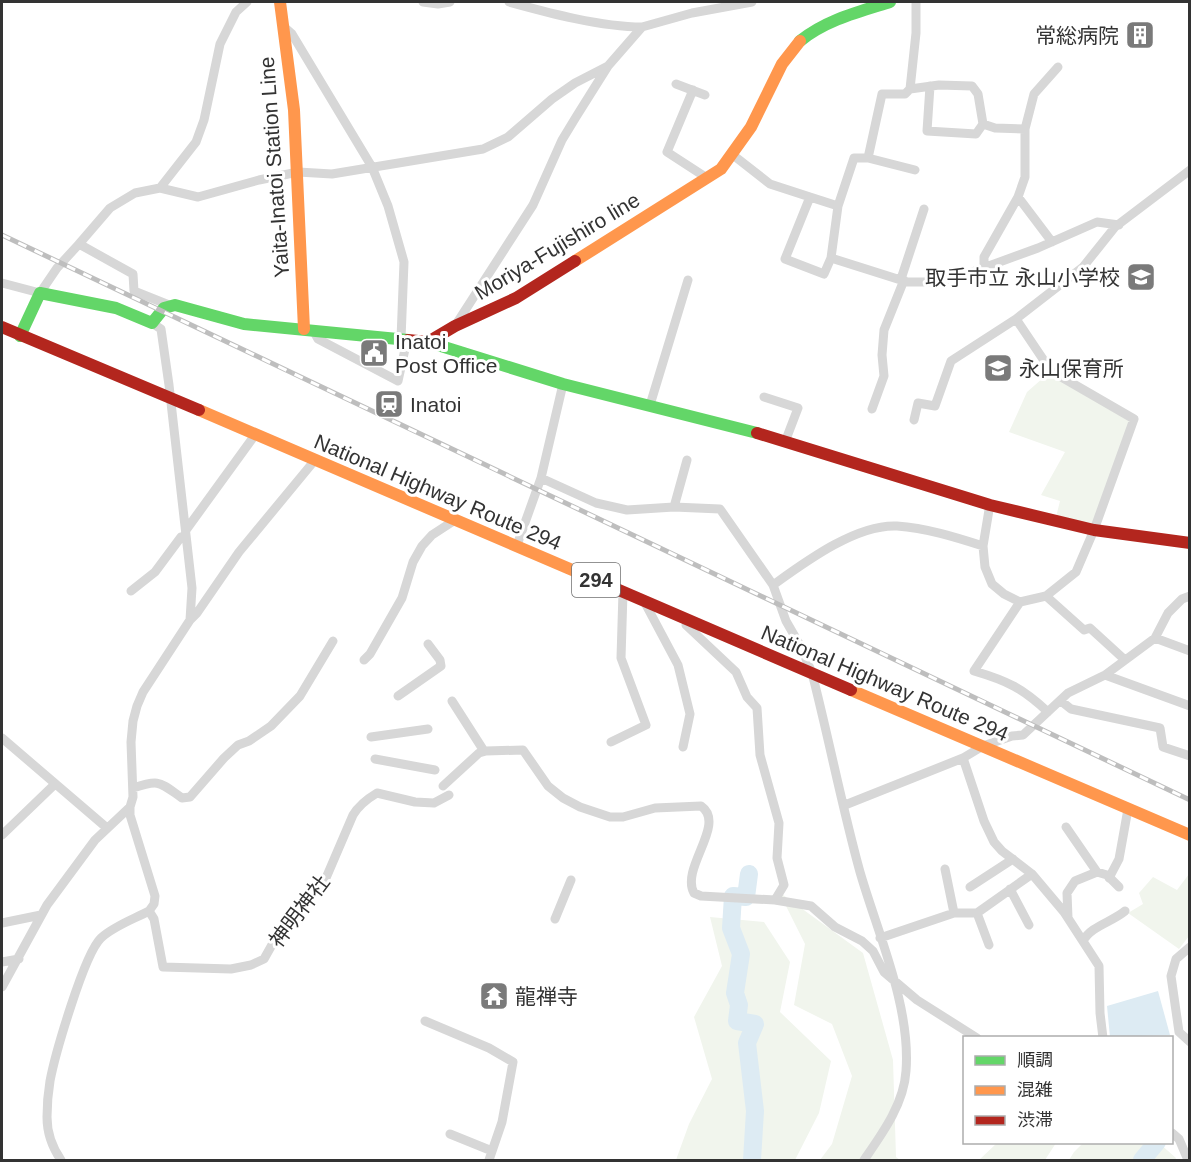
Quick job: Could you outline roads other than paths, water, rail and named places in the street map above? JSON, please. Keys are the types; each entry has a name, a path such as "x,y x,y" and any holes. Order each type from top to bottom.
{"main road":[{"name":"Yaita-Inatoi Station Line","path":"280,2 294,110 309,330"},
{"name":"Moriya-Fujishiro line","path":"428,342 455,326 516,298 721,169 733,155 758,112 788,53 800,40 815,29 884,2"},
{"path":"20,336 40,293 116,308 152,323 161,310 169,305 175,305 244,324 428,342 563,384 732,425 990,505 1094,530 1190,543"},
{"name":"National Highway Route 294","path":"2,327 517,545 1190,835"}],"street":[{"path":"160,188 196,142 204,120 220,44 236,12 247,2"},
{"path":"423,2 438,4 450,2"},
{"path":"509,2 626,27 642,27 714,5 752,2"},
{"path":"910,89 916,33 916,2"},
{"path":"284,27 292,34 372,167 388,206 404,262 404,339 398,381 318,339 309,330"},
{"path":"455,326 533,205 562,140 608,66 642,27"},
{"path":"2,284 40,293 57,268 110,208 135,193 160,188 198,197 298,172 332,174 483,149 508,137 552,99 575,83 608,66"},
{"path":"984,267 984,257 1018,197 1025,177 1025,129 1034,94 1058,67"},
{"path":"676,84 705,95"},
{"path":"867,158 882,94 905,94 910,89 930,86 972,86 978,94 983,124 976,134 927,131 930,86"},
{"path":"693,90 668,152 708,178"},
{"path":"983,124 995,128 1025,129"},
{"path":"733,155 771,184 838,206"},
{"path":"810,197 785,259 824,274 831,258 838,206 854,158 867,158 915,170"},
{"path":"914,420 918,403 935,406 951,361 1016,319 1083,267 1119,225 1190,170"},
{"path":"1018,197 1052,242"},
{"path":"872,408 884,376 882,355 884,330 924,209"},
{"path":"831,258 902,280 935,282 964,275 1052,242 1097,222 1119,225"},
{"path":"79,244 133,274 134,291 169,305"},
{"path":"650,405 688,280"},
{"path":"989,510 983,546 985,567 992,584 1004,594 1020,602 1046,596 1076,572 1094,530 1134,419 1051,371 1016,319"},
{"path":"152,323 161,329 171,399 184,533 192,588 190,620"},
{"path":"517,545 541,478 563,384"},
{"path":"764,397 798,408 784,442"},
{"path":"131,591 155,572 255,435"},
{"path":"61,1161 54,1151 48,1128 48,1093 55,1059 84,970 100,939 150,911 154,904 155,896 134,831 130,807 133,797 131,742 137,706 143,692 190,620 239,552 315,460"},
{"path":"674,507 687,460"},
{"path":"541,478 596,503 627,510 674,507 720,509 773,585 786,621 812,673 860,870 894,980 905,1032 907,1050 903,1090 888,1124 864,1161"},
{"path":"364,660 370,654 402,598 413,561 422,546 432,535 454,520"},
{"path":"773,585 808,559 861,531 896,526 945,534 983,546"},
{"path":"611,742 646,725 621,658 623,592"},
{"path":"1046,596 1084,630 1090,628 1125,660"},
{"path":"845,805 963,758 983,746 1012,736 1023,735 1068,693 1105,675 1155,639 1168,614 1182,599 1190,596"},
{"path":"644,601 678,665 690,714 683,747"},
{"path":"1020,602 974,671 1005,680 1048,712"},
{"path":"678,616 736,672 747,697 757,708 760,755 779,823 777,858 784,885 775,900"},
{"path":"1155,639 1190,651"},
{"path":"133,788 153,781 160,782 182,798 189,797 224,758 238,746 271,726 300,696 333,641"},
{"path":"398,696 441,666 440,660 428,644"},
{"path":"1105,675 1190,706"},
{"path":"452,701 484,752"},
{"path":"1061,701 1071,709 1160,728 1163,747 1190,756"},
{"path":"370,737 428,729"},
{"path":"2,738 106,828"},
{"path":"443,786 470,759 484,752 523,750 548,786 563,798 610,818 623,817 655,808 701,806 707,813 707,830 705,842 695,861 691,878 690,885 694,893 701,896 775,900 811,906 836,927 862,941 873,951 884,972 917,1000 974,1036"},
{"path":"963,758 984,821 994,842 1032,874 1068,918 1099,966 1103,1036"},
{"path":"375,759 435,771"},
{"path":"2,836 54,785"},
{"name":"神明神社","path":"150,911 154,919 163,967 231,969 252,965 264,959 282,927 326,878 353,815 368,798 377,793 415,802 434,803 449,795"},
{"path":"2,987 41,915 95,840 130,807"},
{"path":"1109,878 1119,859 1128,809"},
{"path":"1066,827 1097,872"},
{"path":"970,887 1013,859"},
{"path":"945,869 954,913"},
{"path":"1068,918 1067,893 1074,881 1097,872 1107,875 1119,887"},
{"path":"880,938 954,913 978,913 1032,874"},
{"path":"555,920 571,880"},
{"path":"1010,889 1029,925"},
{"path":"1083,941 1088,932 1115,919 1125,911"},
{"path":"978,913 989,945"},
{"path":"2,923 41,915"},
{"path":"1190,947 1176,959 1171,976 1179,1032 1190,1042"},
{"path":"2,962 19,958"},
{"path":"425,1021 489,1048 513,1062 502,1122 491,1156 450,1134"},
{"path":"1173,1134 1179,1139 1188,1161"}],"waterway":[{"path":"749,874 746,897 733,896 731,928 741,954 735,993 739,1005 737,1021 755,1024 747,1043 755,1111 752,1160"},
{"path":"1142,1160 1155,1144"}],"railway":[{"path":"2,235 1190,800"}],"place":[{"name":"常総病院","path":"1140,35"},
{"name":"取手市立 永山小学校","path":"1141,277"},
{"name":"Inatoi Post Office","path":"374,353"},
{"name":"永山保育所","path":"998,368"},
{"name":"Inatoi","path":"389,404"},
{"name":"龍禅寺","path":"494,996"}]}
